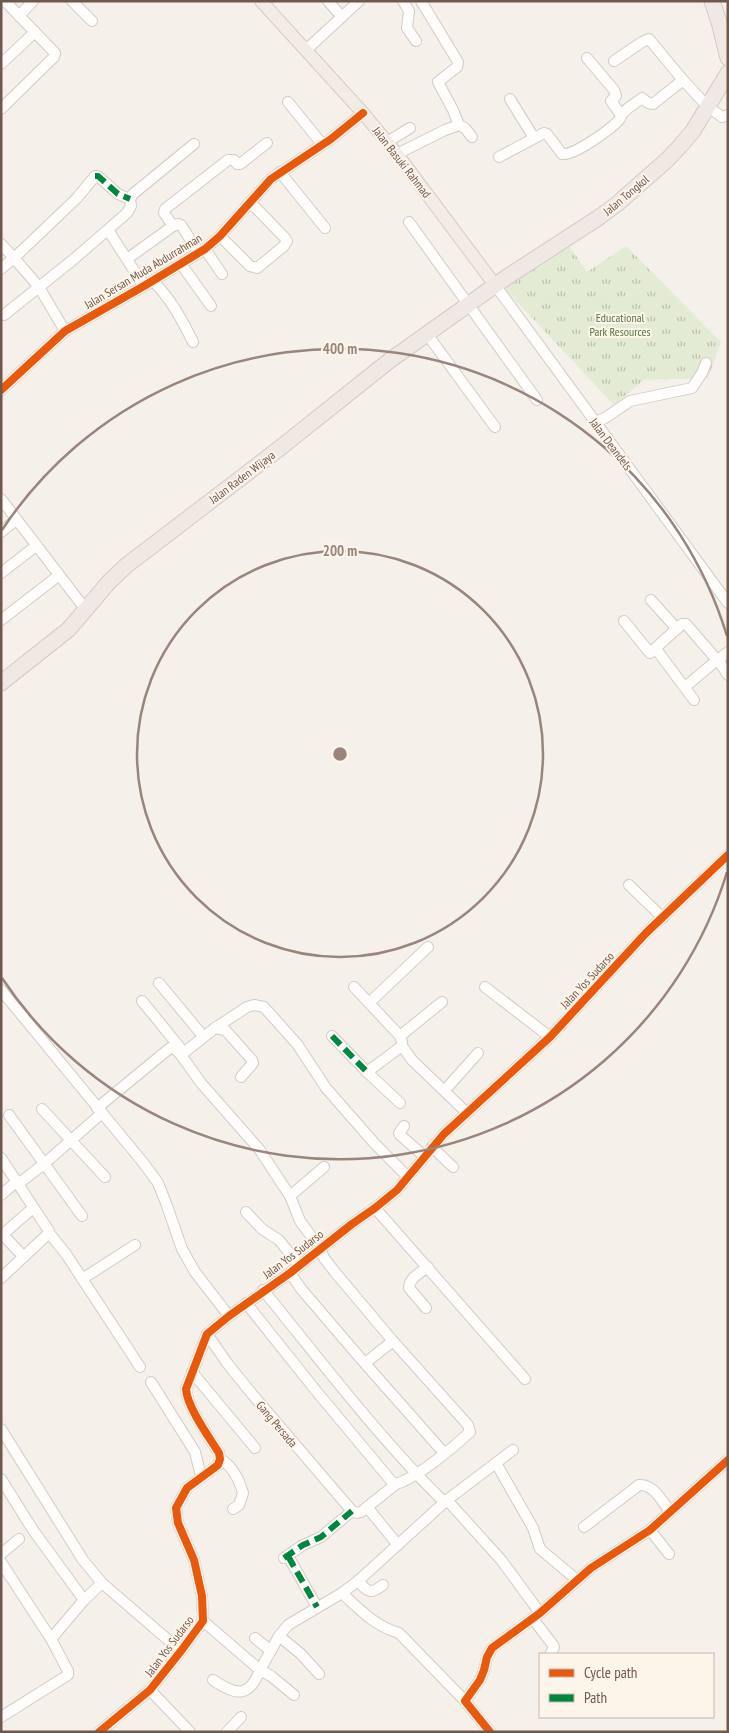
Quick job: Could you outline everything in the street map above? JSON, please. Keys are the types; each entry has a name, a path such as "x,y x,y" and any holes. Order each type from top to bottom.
{"highway":[{"path":"712,1 728,58"},
{"name":"Jalan Tongkol","path":"494,285 598,218 617,204 667,160 693,131 728,73"},
{"name":"Jalan Raden Wijaya","path":"1,684 69,630 109,582 127,565 427,334 494,285"}],"main road":[{"name":"Jalan Basuki Rahmad","path":"262,1 363,113 397,154 494,285"}],"street":[{"path":"1,4 5,1 55,53 54,57 1,110"},
{"path":"19,16 33,1"},
{"path":"72,1 92,21"},
{"path":"328,1 342,17"},
{"path":"306,50 359,1"},
{"path":"403,1 408,11 406,28 416,41"},
{"path":"421,1 458,62 457,67 438,82 454,110 459,126"},
{"path":"1,64 35,32"},
{"path":"614,61 648,39 682,80 707,106 724,118 728,116"},
{"path":"588,58 614,90 616,96 611,102 621,115"},
{"path":"499,157 542,133 546,134 562,154 568,155 590,142 620,119 621,115 642,98 648,103 653,104 682,80"},
{"path":"510,99 534,138"},
{"path":"288,102 322,144"},
{"name":"Jalan Sersan Muda Abdurrahman","path":"1,390 65,331 202,251 220,236 280,172 322,144 363,113"},
{"path":"397,154 445,130 459,126 465,128 472,137"},
{"path":"387,142 410,128"},
{"path":"4,315 74,260 108,230 129,211 131,206 130,199 133,194 194,144"},
{"path":"173,226 164,213 165,209 228,160 234,160 237,164 243,163 267,144"},
{"path":"280,172 325,228"},
{"path":"1,269 77,198 95,176 100,177 122,196 130,199"},
{"path":"220,236 254,268 257,268 284,246 287,241 285,238 251,203"},
{"path":"409,222 537,400"},
{"path":"127,259 178,224 181,225 222,274"},
{"path":"108,230 127,259 149,283 166,294 193,342"},
{"path":"1,244 39,287 65,331"},
{"path":"181,264 210,306"},
{"name":"Jalan Deandels","path":"494,285 728,603"},
{"path":"427,334 495,427"},
{"path":"596,424 630,401 692,388 706,363"},
{"path":"1,499 58,576 86,610"},
{"path":"1,532 16,520"},
{"path":"1,573 36,546"},
{"path":"1,620 58,576"},
{"path":"651,600 677,630"},
{"path":"624,621 649,652 652,653 682,624 686,624 728,675"},
{"path":"656,649 694,700"},
{"path":"685,687 728,652"},
{"name":"Jalan Yos Sudarso","path":"99,1732 150,1690 204,1621 202,1596 194,1560 176,1515 176,1508 187,1488 218,1465 220,1459 219,1453 186,1395 186,1389 207,1334 263,1290 290,1273 397,1190 432,1147 467,1112 550,1037 646,933 728,855"},
{"path":"630,885 662,918"},
{"path":"370,1002 428,947"},
{"path":"158,983 203,1036"},
{"path":"354,987 370,1002 401,1041 412,1060 467,1112"},
{"path":"485,987 550,1037"},
{"path":"1,990 158,1183 182,1249 195,1272 229,1316"},
{"path":"142,1001 182,1053 201,1083 259,1149 290,1196 300,1221 320,1248 324,1258 470,1428 470,1432 416,1474 396,1484 361,1512 352,1511 321,1536 303,1545 286,1557 317,1607"},
{"path":"367,1072 442,1002"},
{"path":"182,1053 203,1036 247,1007 254,1005 264,1007 303,1052 326,1088 375,1144 408,1177"},
{"path":"215,1028 225,1030 252,1060 252,1063 241,1078"},
{"path":"332,1036 400,1103"},
{"path":"1,1195 44,1164 72,1140 100,1110 170,1048 173,1047 182,1053"},
{"path":"445,1090 478,1053"},
{"path":"42,1109 105,1177"},
{"path":"9,1116 82,1216"},
{"path":"404,1126 399,1133 400,1135 424,1156"},
{"path":"432,1147 453,1167"},
{"path":"1,1158 47,1227 49,1233 66,1254 140,1367"},
{"path":"290,1196 324,1167"},
{"path":"24,1257 2,1235 33,1208"},
{"path":"375,1208 525,1379"},
{"path":"246,1212 262,1229 279,1240 299,1266"},
{"path":"1,1278 49,1233"},
{"path":"82,1279 135,1244"},
{"path":"426,1308 409,1286 411,1280 428,1268"},
{"path":"290,1273 302,1290 444,1453"},
{"path":"263,1290 416,1474 500,1558 553,1645 551,1653"},
{"path":"246,1303 317,1392 396,1484"},
{"name":"Gang Persada","path":"207,1334 226,1363 352,1511"},
{"path":"363,1361 392,1339"},
{"path":"192,1372 255,1448"},
{"path":"151,1382 195,1452 201,1476"},
{"path":"1,1429 83,1560 102,1583 181,1651"},
{"path":"213,1680 228,1690 237,1693 247,1689 257,1677 288,1625 342,1593 358,1581 445,1501 513,1450"},
{"path":"220,1459 228,1463 243,1493 239,1505 233,1508"},
{"path":"465,1701 480,1680 489,1652 537,1616 606,1557 650,1530 728,1460"},
{"path":"496,1464 534,1530 540,1549 577,1580"},
{"path":"1,1479 34,1530 84,1600"},
{"path":"584,1527 639,1484 651,1488 670,1512"},
{"path":"367,1507 398,1545"},
{"path":"650,1530 669,1554"},
{"path":"1,1554 20,1539"},
{"path":"1,1562 51,1639 68,1671 68,1675 1,1717"},
{"path":"358,1581 367,1591 371,1592 374,1592 383,1585"},
{"path":"51,1639 84,1600 102,1583"},
{"path":"342,1593 370,1619 387,1629 399,1633 465,1701 490,1732"},
{"path":"204,1621 260,1670 271,1676 294,1695"},
{"path":"280,1636 320,1674"},
{"path":"255,1638 271,1651"},
{"path":"150,1690 190,1732"},
{"path":"228,1732 241,1717"}],"green space":[{"name":"Educational Park Resources","path":"568,244 587,272 626,246 721,342 708,378 644,380 614,405 503,287"}],"marked path":[{"path":"95,176 98,176 118,194 130,199"},
{"path":"332,1036 367,1072"},
{"path":"284,1558 303,1545 321,1537 352,1511"},
{"path":"288,1556 317,1607"}],"cycle path":[{"path":"1,390 65,331 205,249 220,236 271,179 331,139 363,113"},
{"path":"99,1732 150,1690 203,1621 202,1596 194,1560 178,1523 176,1508 187,1488 218,1465 220,1459 219,1453 194,1413 186,1389 207,1334 290,1273 397,1190 444,1134 550,1037 646,933 728,855"},
{"path":"490,1732 465,1701 480,1680 487,1657 492,1648 540,1613 591,1568 650,1530 728,1460"}]}
